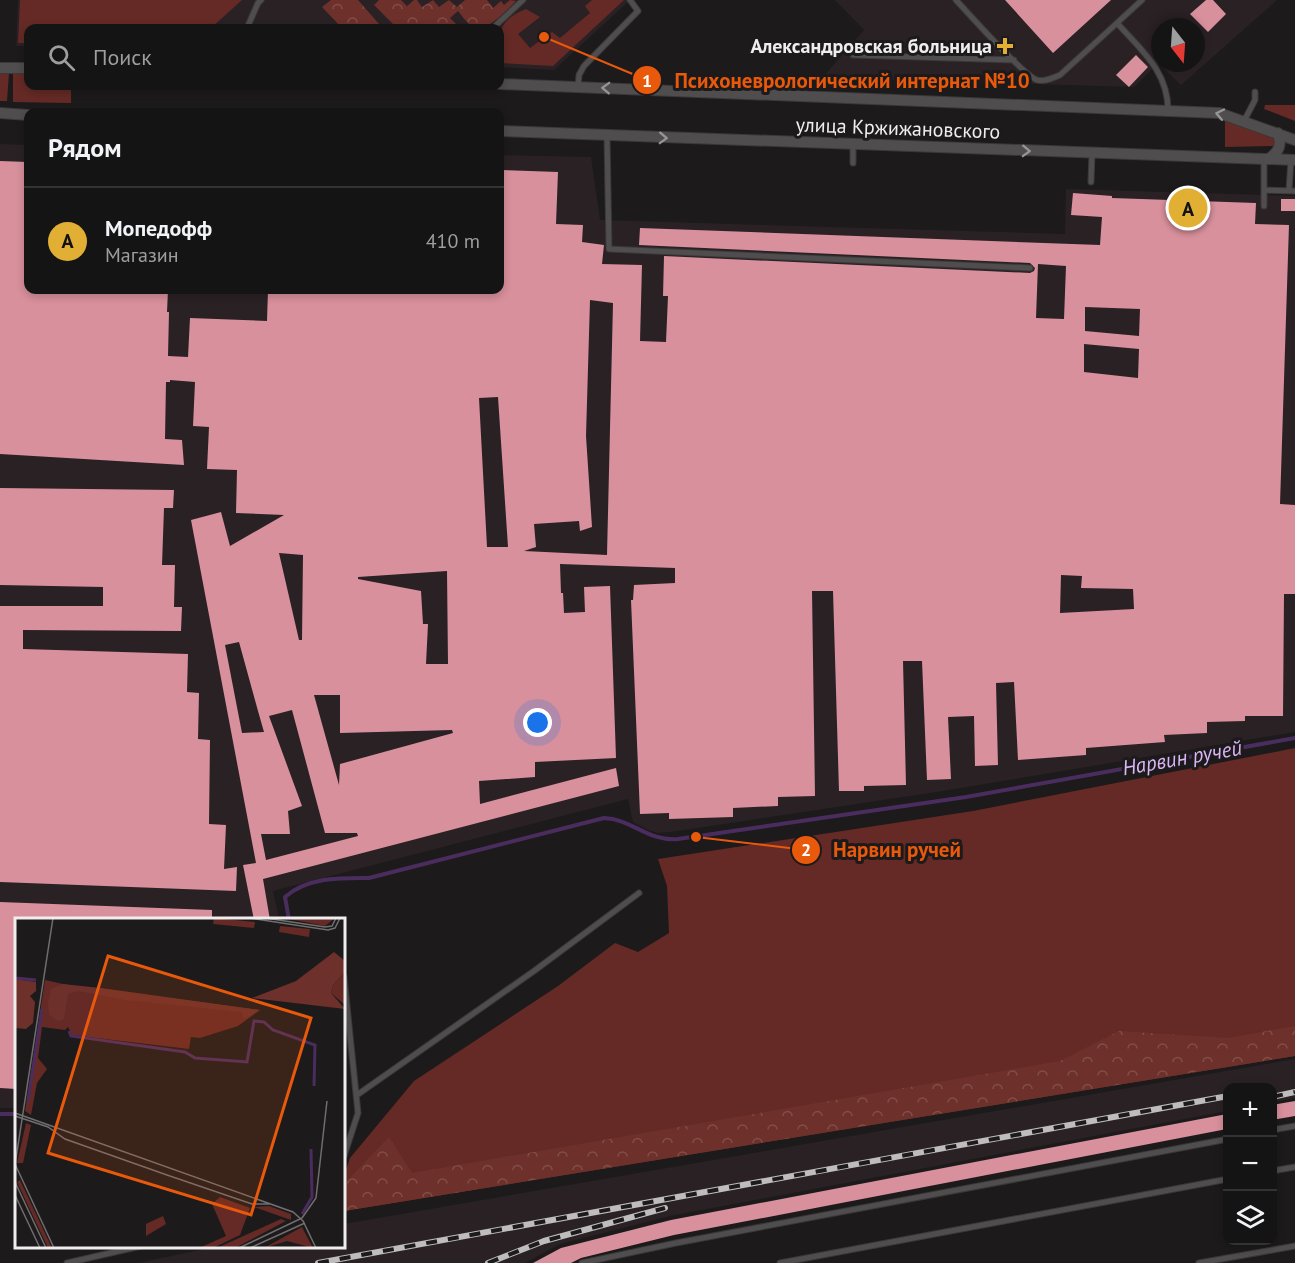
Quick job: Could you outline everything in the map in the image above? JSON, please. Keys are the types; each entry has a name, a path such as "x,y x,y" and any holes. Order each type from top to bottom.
{"street":[{"path":"0,68 24,68"},
{"name":"улица Кржижановского","path":"504,84 1219,113 1295,140"},
{"path":"0,114 24,115"},
{"name":"улица Кржижановского","path":"504,131 1293,160"},
{"path":"1267,159 1280,149 1278,134"}],"lane":[{"path":"250,24 261,0"},
{"path":"497,24 523,0"},
{"path":"578,87 579,75 584,66 638,11 630,0"},
{"path":"956,0 1028,74 1038,80 1050,80 1060,75 1142,0"},
{"path":"1117,23 1155,65 1165,85 1167,110"},
{"path":"853,55 1014,60"},
{"path":"1244,121 1255,100 1255,92"},
{"path":"607,136 609,249 1030,268"},
{"path":"853,145 853,163"},
{"path":"1091,182 1092,153"},
{"path":"1264,206 1267,159"},
{"path":"1264,190 1292,191 1293,160"},
{"path":"357,1095 534,971 639,893"},
{"path":"345,986 358,1113 345,1153"},
{"path":"1277,1129 1295,1126"},
{"path":"582,1263 676,1243 1223,1140"},
{"path":"1277,1170 1295,1167"},
{"path":"780,1263 1223,1180"},
{"path":"1199,1263 1295,1246"},
{"path":"67,1263 132,1248"},
{"path":"619,1256 620,1263"}],"shaded area":[{"path":"18,0 630,0 554,70 504,67 504,24 24,24 24,46 16,46"},
{"path":"20,0 242,0 215,24 24,24 24,43 18,43"},
{"path":"592,0 624,0 553,66 504,63 504,24 516,14 526,9 540,17 518,34 530,48 552,32 560,38 590,13 585,6"},
{"name":"Александровская больница","path":"835,0 1277,0 1205,64 1205,18 1151,18 1151,70 1134,87 822,78 864,30"},
{"name":"Александровская больница","path":"1167,72 1196,72 1181,85"},
{"path":"0,73 9,73 7,101 0,101"},
{"path":"13,73 24,73 24,90 71,90 71,103 13,102"},
{"path":"1265,105 1295,105 1295,121 1264,109"},
{"path":"1225,121 1274,138 1274,146 1225,147"},
{"path":"0,144 24,145 24,294 504,294 504,155 591,157 600,220 1065,234 1066,189 1295,196 1295,732 943,791 678,831 658,833 633,822 628,799 273,891 279,918 15,918 15,1108 0,1108"},
{"path":"1295,748 1295,1056 345,1211 345,1173 350,1158 414,1081 558,986 615,943 638,952 669,933 667,886 658,859 973,811"},
{"path":"1295,1059 1295,1098 1277,1101 1277,1083 1223,1083 1223,1112 670,1216 560,1244 525,1263 138,1263 209,1248 345,1248 345,1224"}],"green space":[{"path":"331,0 358,0 379,24 338,24 322,7"},
{"path":"379,0 401,0 407,6 417,0 422,7 433,0 439,7 449,0 457,7 465,0 487,0 493,8 501,1 504,5 510,0 516,1 490,24 469,24 458,11 450,18 456,24 393,24 374,5"},
{"path":"1295,1026 1295,1056 345,1211 345,1183 389,1137 412,1173 1060,1061 1119,1031 1228,1038"}],"building":[{"path":"1005,0 1111,0 1053,53"},
{"path":"1206,0 1213,0 1226,14 1208,32 1205,29 1205,18 1194,18 1190,14"},
{"path":"1136,55 1148,67 1129,87 1116,75"},
{"path":"0,161 24,162 24,294 168,294 168,356 188,357 190,318 267,321 268,294 504,294 504,170 558,172 556,224 583,225 582,242 604,245 602,264 642,265 640,341 666,342 668,296 663,296 664,256 1030,273 1035,268 1030,263 639,245 640,228 1100,245 1102,217 1071,215 1073,193 1112,196 1112,198 1256,203 1255,224 1289,225 1280,504 1295,505 1295,594 1284,594 1283,716 1245,716 1245,721 1207,722 1207,733 1164,735 1165,742 1086,748 1086,755 1018,760 1014,682 996,683 998,765 975,766 974,716 948,717 951,779 927,780 922,661 903,661 906,785 864,786 864,791 839,791 833,591 812,591 815,796 778,797 778,806 733,808 733,817 669,819 669,813 640,814 631,600 633,600 634,585 675,583 675,568 560,564 564,613 585,612 584,587 610,586 616,758 535,762 535,777 479,781 480,804 616,768 619,786 263,879 270,918 254,918 243,865 256,863 191,520 221,512 230,546 284,515 236,513 237,470 207,469 209,427 193,426 195,382 170,380 166,382 165,439 182,440 184,465 0,454","holes":["1038,264 1066,266 1064,319 1036,318","590,300 613,303 607,555 524,551 536,547 534,524 579,521 580,531 592,527 586,436","1085,307 1140,309 1139,336 1085,331","1084,344 1139,349 1138,378 1084,372","498,397 508,547 487,547 479,398","279,553 303,555 302,640 299,640","447,571 448,664 426,664 428,624 423,624 421,591 358,579 358,577","1061,575 1082,576 1081,588 1133,589 1134,609 1060,613","239,642 264,732 242,733 225,645","314,695 340,695 340,733 452,730 453,733 340,764 339,785","292,710 325,833 357,833 358,836 266,860 261,834 290,834 288,811 302,806 269,716"]},
{"path":"1281,199 1295,199 1295,211 1281,211"},
{"path":"0,488 174,490 173,508 164,508 162,565 175,565 174,607 182,607 181,631 23,630 23,649 188,654 187,692 199,693 198,739 210,740 209,824 226,825 224,869 237,867 236,891 0,882 0,606 103,606 103,587 0,585"},
{"path":"0,902 212,910 212,918 15,918 15,1089 0,1088"},
{"path":"1295,1101 1295,1116 1277,1119 1277,1104"},
{"path":"1223,1115 1223,1130 674,1235 581,1258 571,1263 533,1263 561,1248 671,1220"}],"waterway":[{"name":"Нарвин ручей","path":"289,918 285,897 294,890 314,882 369,878 604,818 623,822 658,837 678,839 966,797 1295,738"},
{"name":"Нарвин ручей","path":"0,1114 15,1114"}],"railway":[{"path":"1277,1096 1295,1092"},
{"path":"318,1263 1223,1097"},
{"path":"488,1263 544,1241 665,1208"}],"place":[{"name":"Психоневрологический интернат №10","path":"544,37"},
{"name":"Александровская больница","path":"1005,46"},
{"name":"Мопедофф","path":"1188,208"},
{"name":"Нарвин ручей","path":"696,837"}]}
